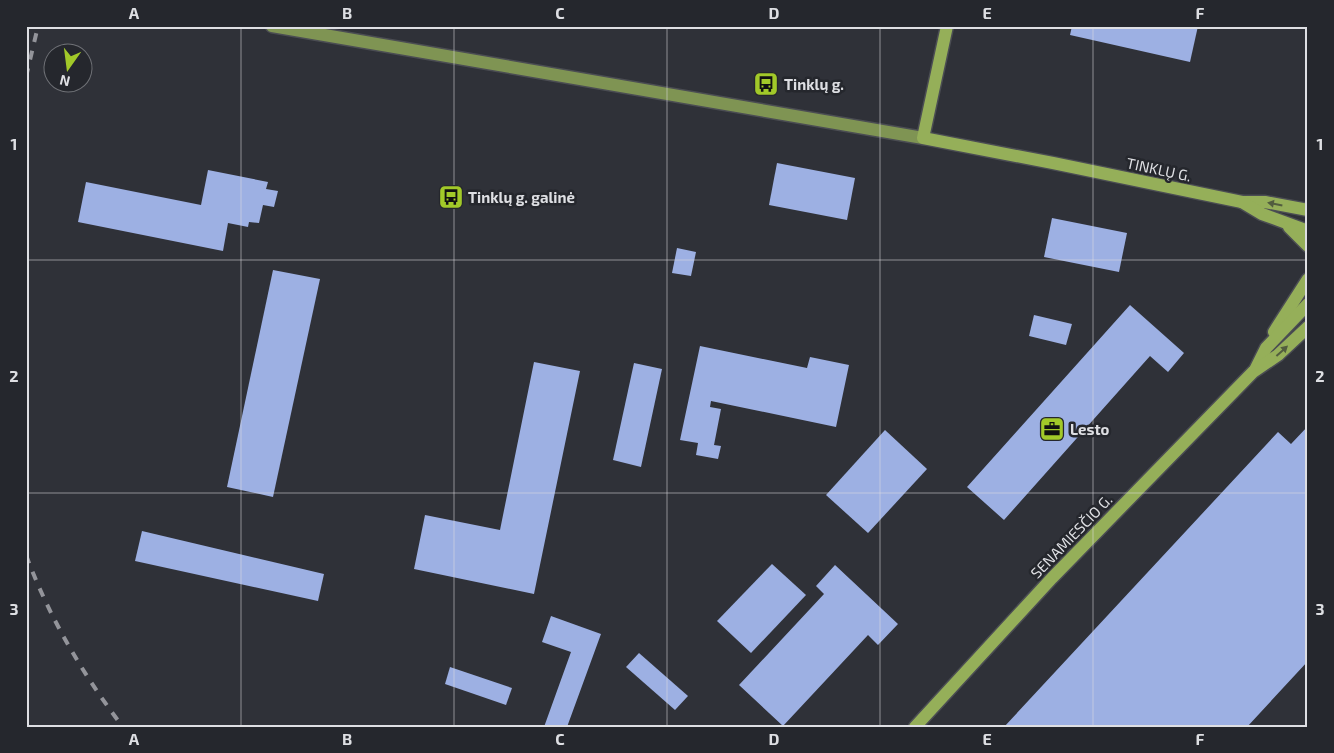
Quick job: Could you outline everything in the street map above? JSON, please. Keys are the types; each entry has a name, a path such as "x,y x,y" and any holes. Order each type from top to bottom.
{"main road":[{"name":"TINKLŲ G.","path":"272,26 923,138 1242,202 1265,202 1308,210"},
{"path":"923,138 947,26"},
{"name":"TINKLŲ G.","path":"1242,202 1262,214 1308,231"},
{"name":"TINKLŲ G.","path":"1286,223 1308,246"},
{"name":"SENAMIESČIO G.","path":"1254,372 1279,323 1308,279"},
{"name":"SENAMIESČIO G.","path":"1266,348 1308,304"},
{"name":"SENAMIESČIO G.","path":"915,727 1052,578 1254,372 1278,355 1308,327"}],"building":[{"path":"1072,26 1198,26 1190,62 1070,35"},
{"path":"777,163 855,178 847,220 769,205"},
{"path":"208,170 268,182 266,189 278,191 274,207 263,205 259,223 249,222 248,227 228,223 223,251 78,222 86,182 201,205"},
{"path":"1052,218 1127,233 1119,272 1044,257"},
{"path":"677,248 696,252 691,276 672,273"},
{"path":"273,270 320,279 273,497 227,487"},
{"name":"Lesto","path":"1130,305 1184,353 1168,372 1150,356 1004,520 967,487"},
{"path":"1034,315 1072,324 1066,345 1029,336"},
{"path":"700,346 807,368 810,357 849,365 836,427 711,401 710,407 721,409 714,445 721,446 718,459 696,455 698,443 680,440"},
{"path":"534,362 580,371 534,594 414,569 425,515 500,530"},
{"path":"634,363 662,369 641,467 613,460"},
{"path":"1308,426 1308,661 1247,727 1004,727 1278,432 1291,444"},
{"path":"885,430 927,469 868,533 826,495"},
{"path":"142,531 324,574 318,601 135,561"},
{"path":"772,564 806,595 751,653 717,621"},
{"path":"835,565 898,624 878,645 868,635 783,726 739,685 824,594 816,586"},
{"path":"551,616 601,634 567,727 544,727 571,652 542,642"},
{"path":"639,653 688,696 675,710 626,667"},
{"path":"450,667 512,688 506,705 445,684"}],"railway":[{"path":"26,77 38,26"},
{"path":"26,555 45,601 68,645 94,687 123,727"}],"place":[{"name":"Tinklų g.","path":"766,84"},
{"name":"Tinklų g. galinė","path":"451,197"},
{"name":"Lesto","path":"1052,429"}]}
